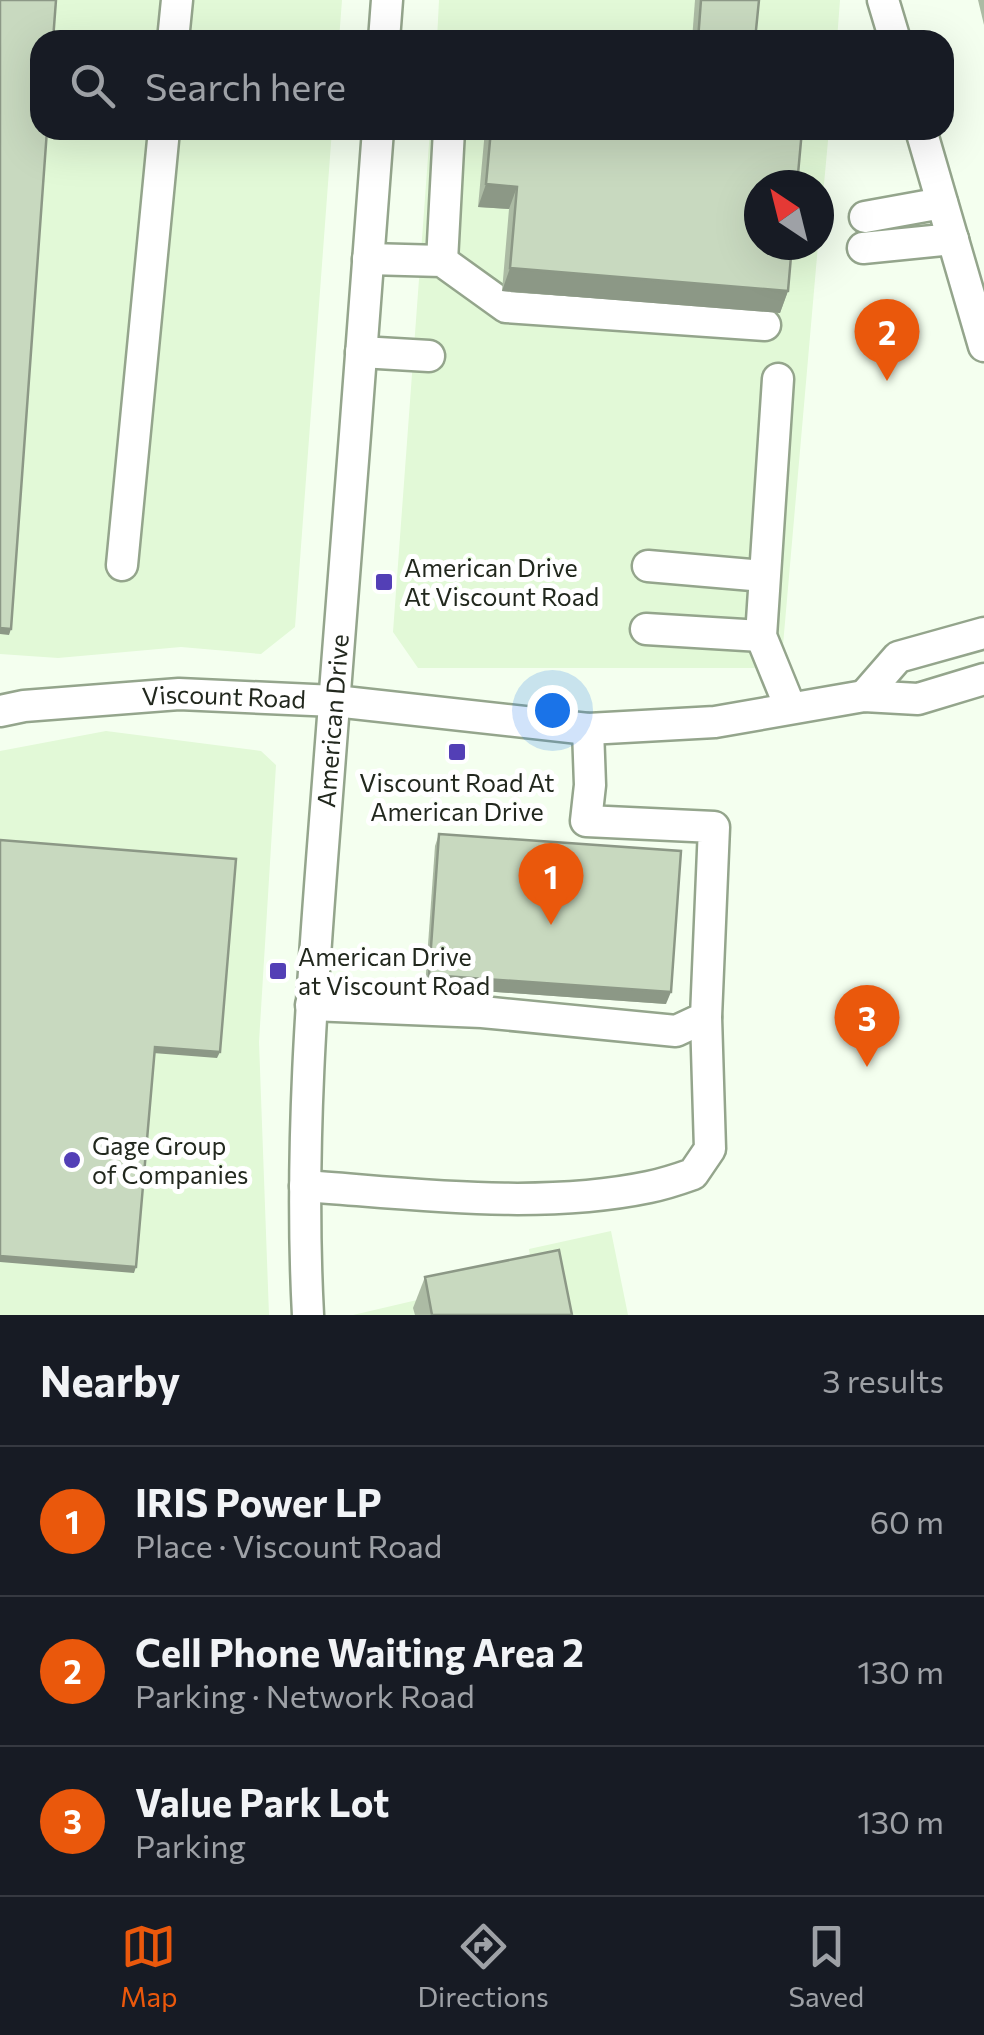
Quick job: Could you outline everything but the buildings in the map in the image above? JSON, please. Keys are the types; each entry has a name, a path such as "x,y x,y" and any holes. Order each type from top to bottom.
{"street":[{"path":"174,30 177,0"},
{"path":"385,30 387,0"},
{"path":"883,0 891,30"},
{"path":"122,564 163,140"},
{"name":"American Drive","path":"308,1315 304,1186 311,1005 377,140"},
{"path":"442,261 448,140"},
{"path":"924,140 984,346"},
{"path":"942,203 864,232 953,239"},
{"path":"368,259 442,261 506,307 765,325"},
{"path":"360,352 429,356"},
{"path":"778,379 760,636 790,707"},
{"path":"648,566 764,576"},
{"path":"646,629 760,636"},
{"path":"864,696 898,658 984,633"},
{"name":"Viscount Road","path":"0,711 179,694 334,702 588,729 714,722 864,696 918,699 984,679"},
{"path":"304,1186 436,1196 568,1198 650,1187 693,1174 710,1149 706,1016 714,827 586,821 590,785 588,729"},
{"path":"311,1005 482,1012 676,1031 706,1016"}],"shaded area":[{"path":"0,0 342,0 340,30 30,30 30,140 331,140 295,627 261,654 181,647 58,658 0,654"},
{"path":"439,0 840,0 838,30 438,30"},
{"path":"429,140 828,140 825,170 744,170 744,260 817,260 781,668 418,668 393,632"},
{"path":"106,731 261,751 276,765 259,1042 269,1315 0,1315 0,751"},
{"path":"611,1231 628,1315 353,1315 533,1273 529,1249"}],"place":[{"name":"Cell Phone Waiting Area 2","path":"887,381"},
{"name":"American Drive At Viscount Road","path":"384,582"},
{"name":"Viscount Road At American Drive","path":"457,752"},
{"name":"IRIS Power LP","path":"551,925"},
{"name":"American Drive at Viscount Road","path":"278,971"},
{"name":"Value Park Lot","path":"867,1067"},
{"name":"Gage Group of Companies","path":"72,1160"}]}
